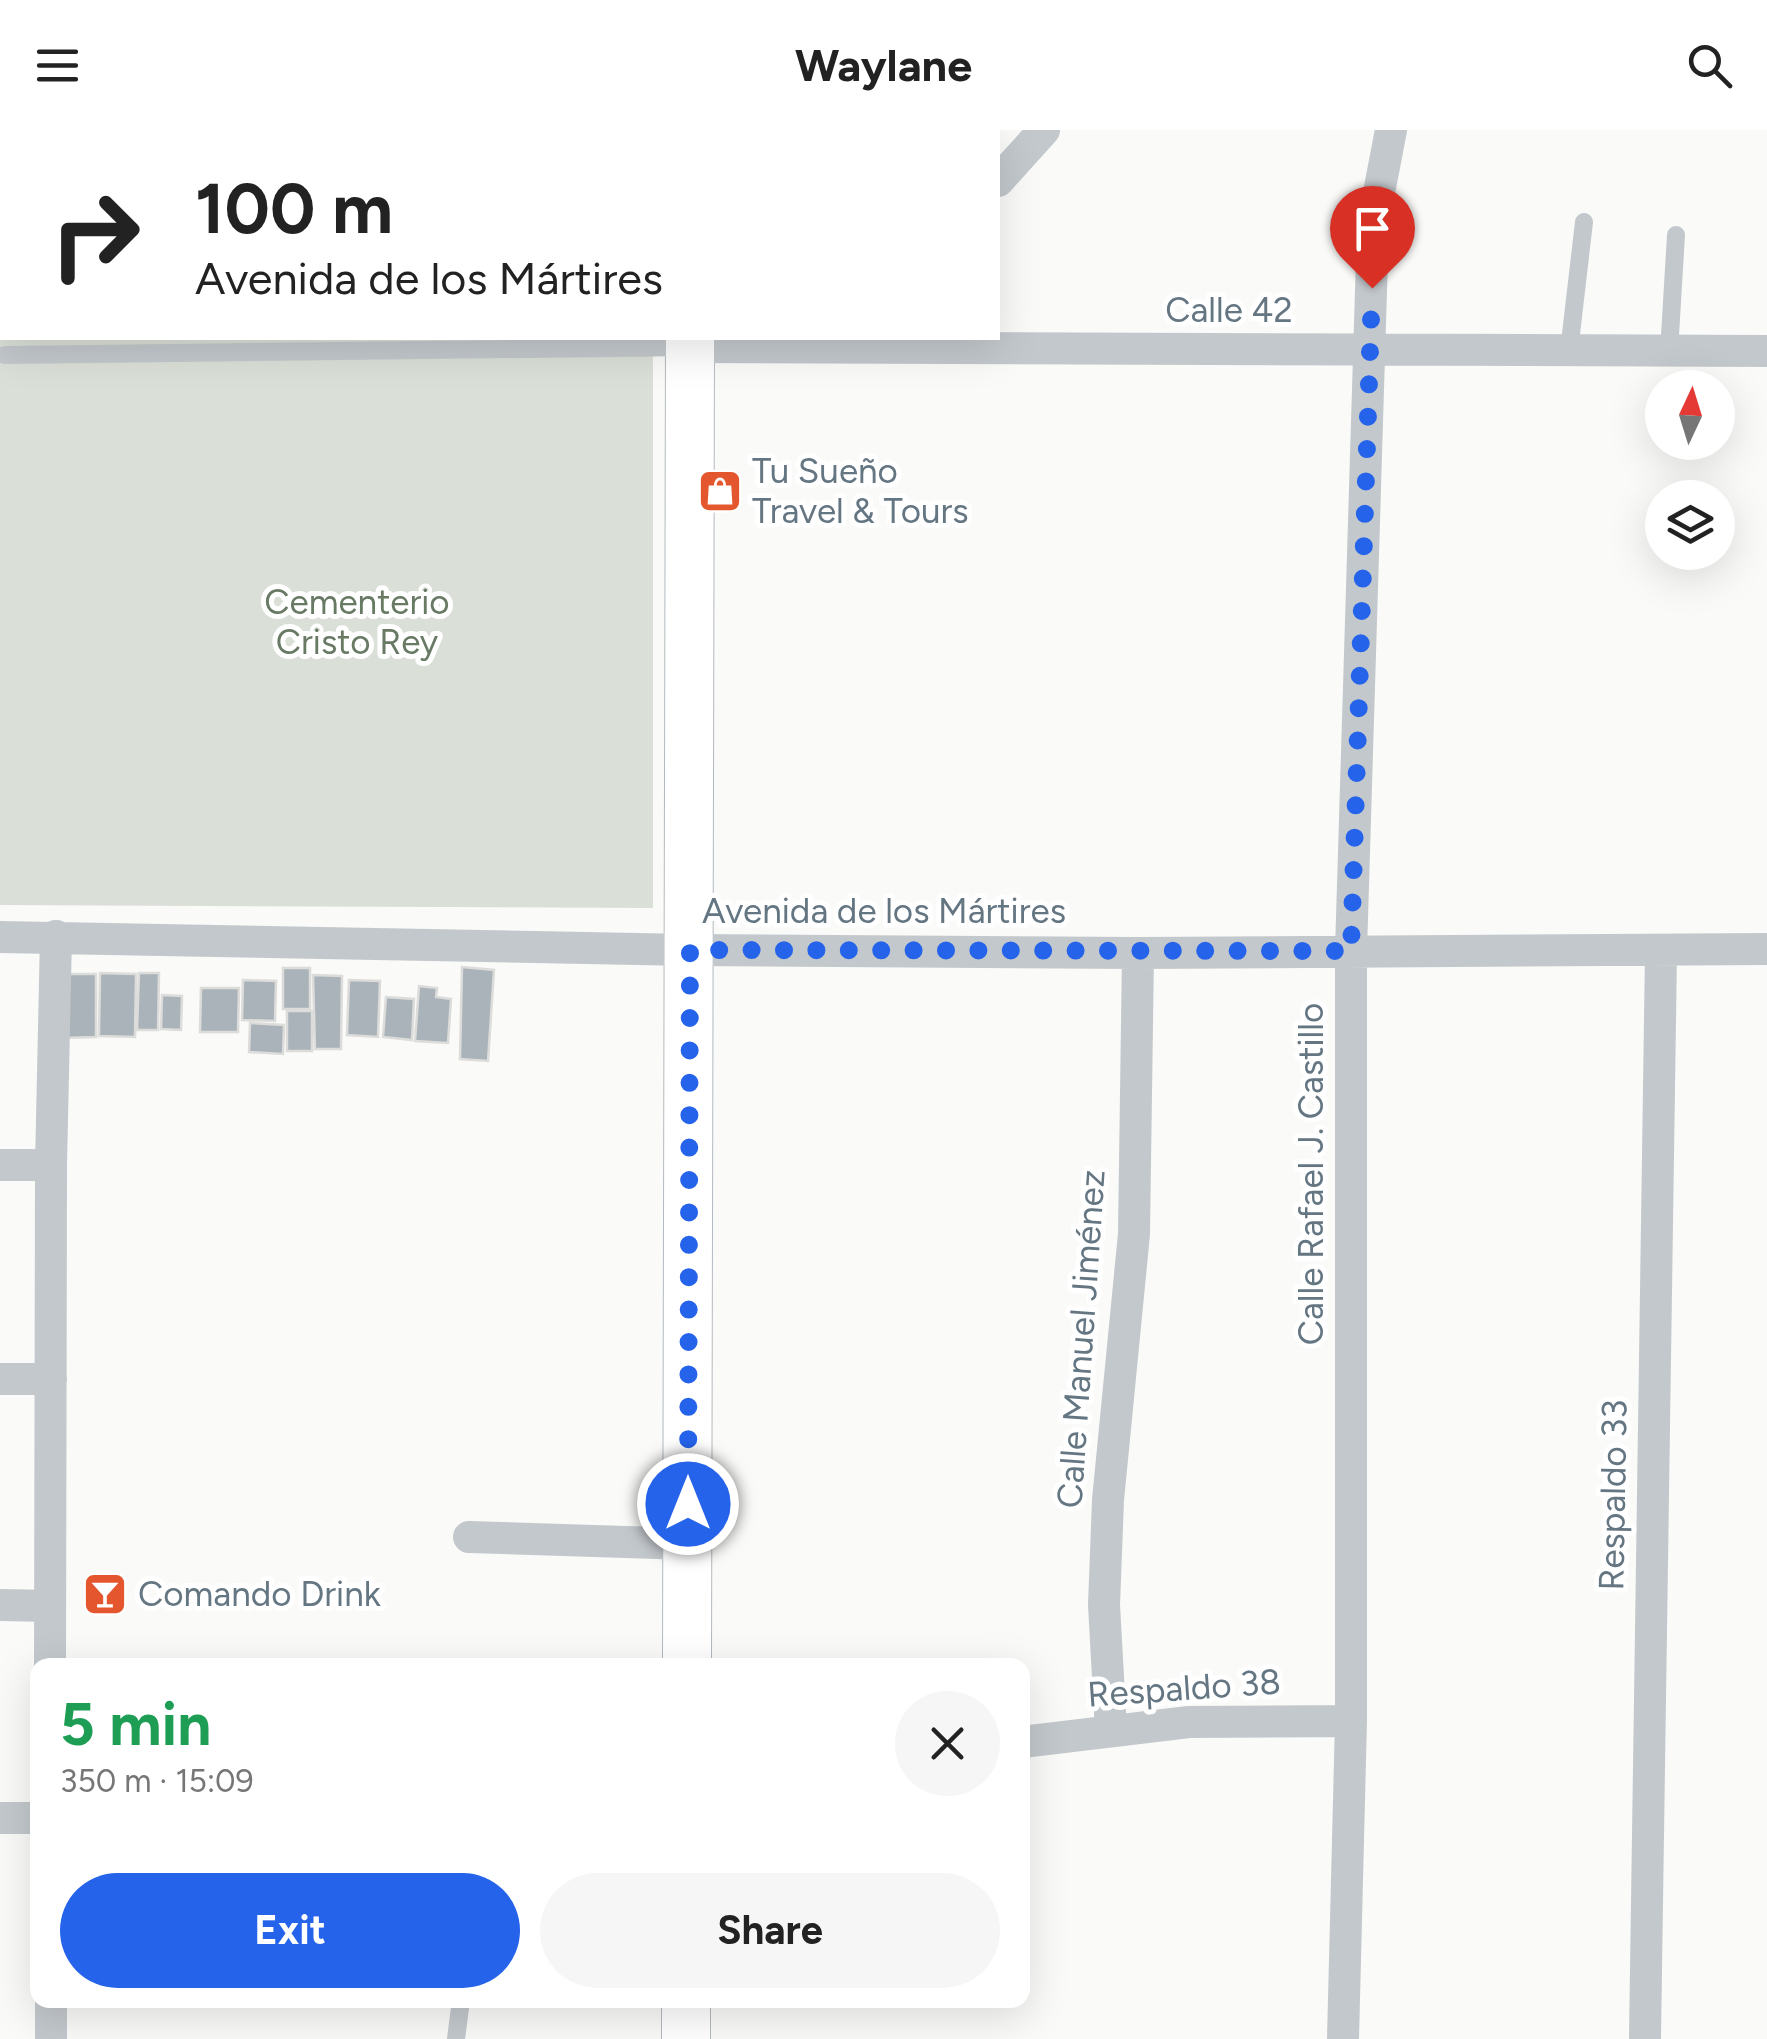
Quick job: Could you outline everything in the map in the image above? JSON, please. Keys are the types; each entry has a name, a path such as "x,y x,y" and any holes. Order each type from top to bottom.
{"main road":[{"path":"687,1658 690,342"},
{"path":"686,2008 686,2039"}],"street":[{"path":"1000,179 1044,130"},
{"name":"Calle Rafael J. Castillo","path":"1343,2039 1351,1720 1351,951 1374,224 1391,130"},
{"name":"Calle 42","path":"690,342 1767,352"},
{"name":"Avenida de los Mártires","path":"0,936 690,950 1138,953 1767,949"},
{"path":"50,1658 51,1165 56,936"},
{"name":"Respaldo 33","path":"1646,2039 1662,952"},
{"name":"Calle Manuel Jiménez","path":"1111,1731 1104,1605 1108,1500 1134,1234 1138,953"},
{"path":"0,1165 51,1165"},
{"path":"0,1379 51,1379"},
{"path":"469,1537 688,1544"},
{"path":"0,1605 50,1606"},
{"name":"Respaldo 38","path":"1030,1741 1189,1722 1351,1720"},
{"path":"0,1818 30,1818"},
{"path":"51,2008 52,2039"}],"lane":[{"path":"1569,351 1584,222"},
{"path":"1668,352 1676,235"},
{"path":"6,356 96,346 690,342"},
{"path":"456,2039 459,2008"}],"green space":[{"name":"Cementerio Cristo Rey","path":"0,340 653,340 653,908 0,905"}],"building":[{"path":"462,967 494,970 488,1061 460,1059"},
{"path":"283,968 310,968 310,1009 283,1009"},
{"path":"100,973 136,974 135,1037 99,1036"},
{"path":"139,973 159,973 158,1030 137,1030"},
{"path":"60,974 96,974 96,1037 60,1038"},
{"path":"313,975 342,976 341,1049 315,1049"},
{"path":"243,980 276,981 275,1021 242,1020"},
{"path":"349,980 380,981 378,1037 347,1035"},
{"path":"419,986 437,988 436,997 451,999 448,1043 415,1041"},
{"path":"201,988 239,988 238,1032 200,1032"},
{"path":"162,995 182,996 181,1030 161,1029"},
{"path":"386,997 414,999 412,1040 383,1037"},
{"path":"287,1011 312,1011 312,1051 287,1051"},
{"path":"250,1023 284,1025 283,1054 249,1052"}],"place":[{"name":"Tu Sueño Travel & Tours","path":"720,491"},
{"name":"Comando Drink","path":"105,1594"}],"route":[{"path":"688,1504 690,950 1351,951 1372,288"}]}
